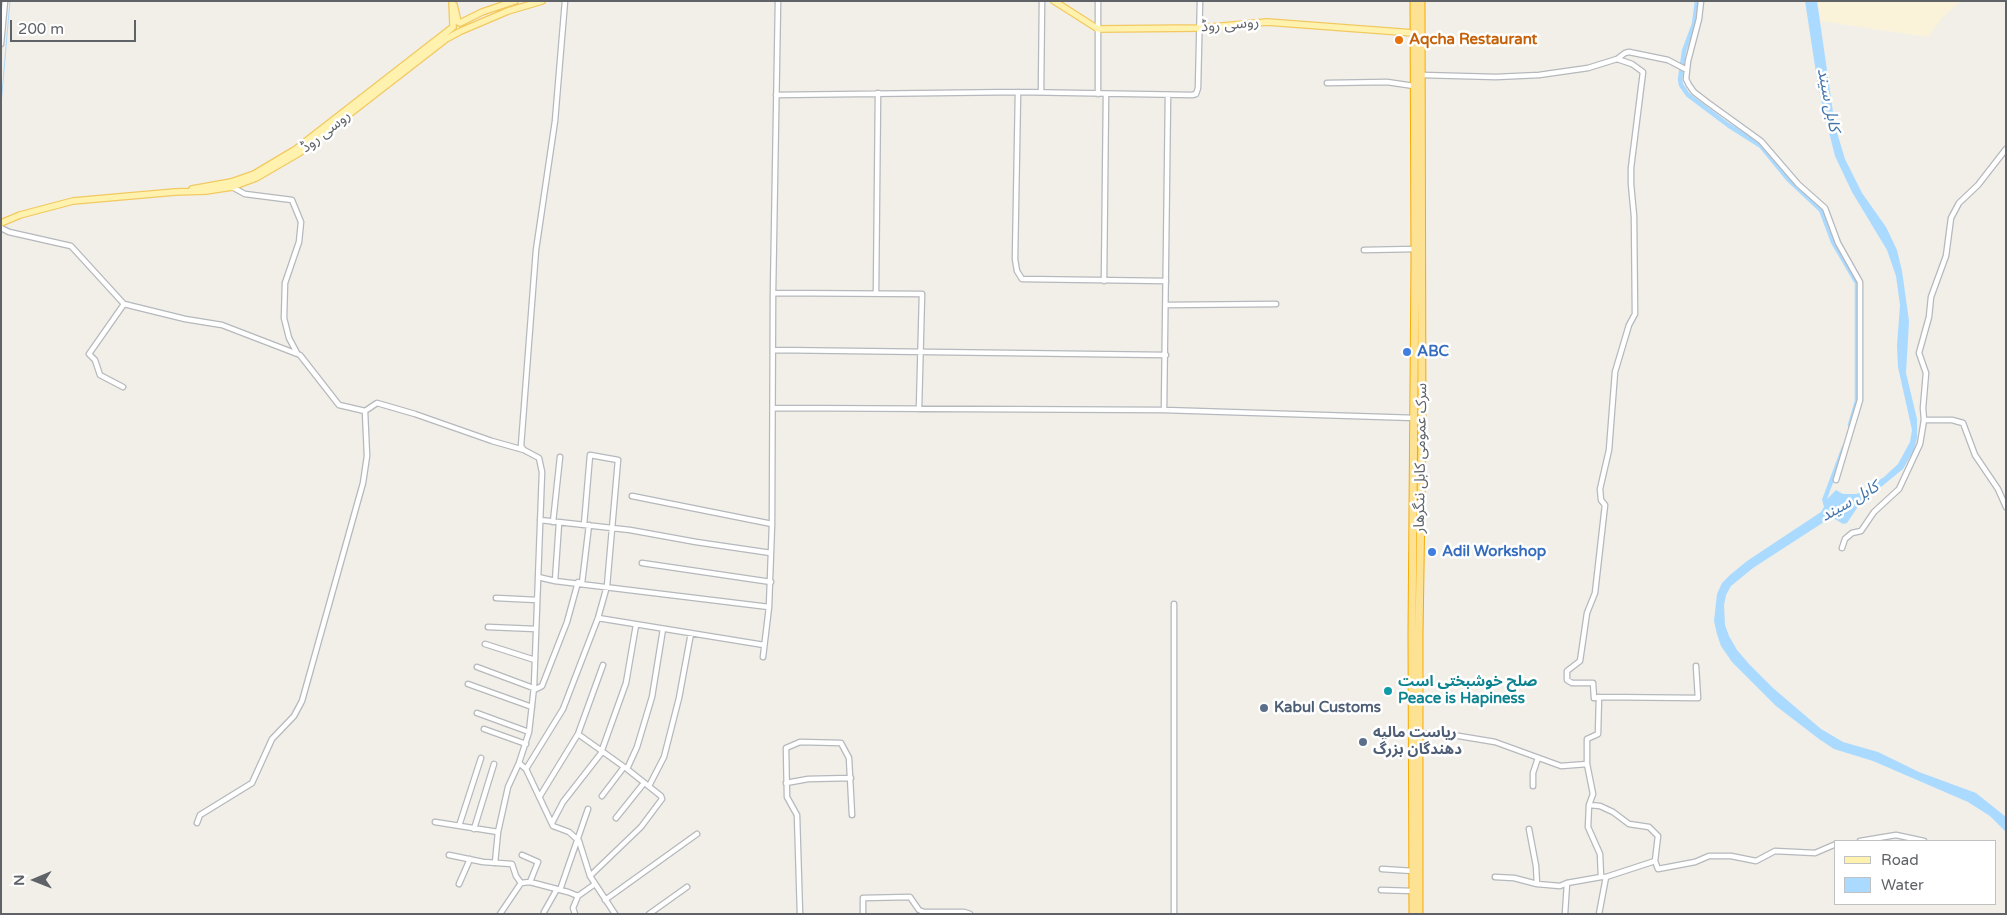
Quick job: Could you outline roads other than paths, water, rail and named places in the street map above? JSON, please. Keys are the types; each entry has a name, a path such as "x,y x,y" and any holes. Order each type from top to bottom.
{"highway":[{"name":"سرک عمومی کابل ننگرهار","path":"1414,1 1414,86 1418,184 1422,418 1419,568 1419,914"},
{"name":"سرک عمومی کابل ننگرهار","path":"1413,914 1414,249 1422,75 1421,1"}],"main road":[{"path":"453,1 456,32 460,31"},
{"name":"روسی روڈ","path":"175,192 231,182 254,174 296,149 456,24 482,12 515,1"},
{"name":"روسی روڈ","path":"1,223 29,212 73,201 175,192 206,192 232,187 256,178 299,153 446,38 508,11 542,1"},
{"path":"1054,1 1098,29"},
{"name":"روسی روڈ","path":"1098,29 1200,28 1267,22 1414,33"}],"street":[{"path":"1,44 5,1"},
{"path":"524,450 521,446 536,250 555,120 565,1"},
{"path":"763,657 771,582 778,1"},
{"path":"1041,92 1042,1"},
{"path":"1098,1 1098,94"},
{"path":"776,95 1018,92 1196,94 1198,88 1200,1"},
{"path":"1701,1 1686,79 1694,92 1761,140 1798,184 1825,208 1838,243 1860,282 1860,400 1836,480"},
{"path":"1422,75 1496,77 1539,75 1588,68 1629,52 1656,56 1687,70"},
{"path":"1619,57 1642,72 1630,184 1634,216 1635,314 1615,372 1609,450 1600,489 1605,505 1595,593 1587,613 1580,661 1568,671 1567,680 1572,683 1593,683 1594,698 1698,698 1696,666"},
{"path":"1327,83 1387,82 1414,86"},
{"path":"1018,92 1015,259 1017,271 1022,279 1166,280"},
{"path":"876,293 878,93"},
{"path":"1104,280 1106,94"},
{"path":"1164,410 1168,95"},
{"path":"1842,548 1845,539 1852,533 1861,531 1874,512 1899,489 1920,444 1924,420 1923,408 1926,373 1919,354 1929,317 1931,297 1946,256 1951,218 1959,203 1969,196 2006,149"},
{"path":"232,187 245,194 292,200 300,222 299,242 285,283 284,318 289,338 297,353"},
{"path":"1,228 9,232 71,246 124,304 185,319 222,325 297,353 339,405 366,411"},
{"path":"1364,250 1414,249"},
{"path":"773,293 922,294 919,408"},
{"path":"124,304 89,354 95,360 100,375 124,387"},
{"path":"1166,305 1276,304"},
{"path":"774,350 1166,355"},
{"path":"366,411 377,402 492,442 524,450 539,458 542,464 532,707 526,744 508,787 498,832 495,863"},
{"path":"774,408 1164,410 1422,418"},
{"path":"197,824 200,815 252,784 272,739 294,716 302,701 363,482 367,456 366,411"},
{"path":"1924,420 1952,420 1963,423 1976,455 1998,489 2006,507"},
{"path":"477,667 536,689 542,686 580,583 590,456 618,460 607,586 598,618 563,710 526,769"},
{"path":"555,580 560,457"},
{"path":"632,496 772,524"},
{"path":"540,520 612,528 771,553"},
{"path":"642,563 771,582"},
{"path":"538,577 769,607"},
{"path":"496,598 537,600"},
{"path":"1174,604 1174,914"},
{"path":"598,618 764,645"},
{"path":"552,823 564,802 602,751 626,682 636,625"},
{"path":"488,627 536,630"},
{"path":"602,796 626,768 637,747 652,697 663,629"},
{"path":"650,786 664,757 680,698 691,633"},
{"path":"485,644 535,660"},
{"path":"540,796 578,734 603,665"},
{"path":"468,684 532,707"},
{"path":"1599,697 1598,734 1587,739 1587,764 1593,794 1589,805 1588,827 1600,854 1603,877 1599,914"},
{"path":"477,713 529,732"},
{"path":"484,729 526,744"},
{"path":"1420,733 1459,736 1496,742 1561,766 1587,764"},
{"path":"578,734 650,786 662,799 661,803 641,827 590,876"},
{"path":"800,914 797,814 787,797 786,748 800,742 841,743 849,758 852,814"},
{"path":"459,826 482,758"},
{"path":"1533,786 1533,773 1538,758"},
{"path":"519,763 526,769 554,826 573,834 579,841 590,876 615,914"},
{"path":"474,829 494,764"},
{"path":"786,783 808,779 851,778"},
{"path":"616,818 644,783"},
{"path":"1589,805 1600,806 1613,812 1629,824 1649,827 1658,836 1655,861 1658,869 1695,862 1709,856 1731,856 1756,861 1775,851 1815,853 1834,845"},
{"path":"544,912 559,889 579,841 588,810"},
{"path":"435,822 498,832"},
{"path":"1529,828 1536,866 1537,884"},
{"path":"605,900 697,834"},
{"path":"1867,840 1896,836 1918,840"},
{"path":"522,854 538,862 530,882"},
{"path":"449,855 512,864 516,876 521,883"},
{"path":"460,884 470,859"},
{"path":"1495,877 1514,878 1537,884 1560,886 1567,883 1603,877 1655,861"},
{"path":"1382,869 1413,871"},
{"path":"521,883 530,882 578,896"},
{"path":"495,910 501,914 521,883"},
{"path":"1565,914 1567,883"},
{"path":"575,914 573,908 578,896 596,884"},
{"path":"649,914 687,887"},
{"path":"1382,890 1413,891"},
{"path":"863,914 862,898 910,897 919,910 924,912 964,912 970,914"}],"water":[{"name":"کابل سيند","path":"1805,1 1817,1 1835,126 1845,159 1862,193 1886,227 1897,250 1909,321 1906,373 1917,419 1917,438 1914,450 1903,469 1859,505 1847,523 1843,524 1835,519 1827,520 1753,568 1731,586 1726,595 1724,605 1725,625 1737,650 1749,664 1773,688 1821,729 1843,742 1878,752 1919,772 1976,793 2006,817 2006,832 1990,816 1968,802 1873,761 1834,749 1819,739 1776,706 1732,662 1721,646 1717,634 1714,621 1717,594 1722,583 1747,561 1821,512 1824,507 1822,499 1824,496 1827,499 1836,490 1843,494 1857,494 1884,477 1898,464 1910,442 1912,430 1898,367 1897,346 1900,305 1896,276 1887,250 1852,192 1835,156 1819,92"}],"waterway":[{"path":"1,105 10,1"},
{"path":"1697,1 1694,24 1684,51 1680,79 1681,85 1688,95 1728,125 1761,146 1788,179 1821,210 1833,242 1857,283 1857,401 1850,425"},
{"name":"کابل سيند","path":"1826,503 1825,498 1844,447"}],"place":[{"name":"Aqcha Restaurant","path":"1399,40"},
{"name":"ABC","path":"1407,352"},
{"name":"Adil Workshop","path":"1432,552"},
{"name":"صلح خوشبختی است Peace is Hapiness","path":"1388,691"},
{"name":"Kabul Customs","path":"1264,708"},
{"name":"ریاست مالیه دهندگان بزرگ","path":"1363,742"}]}
